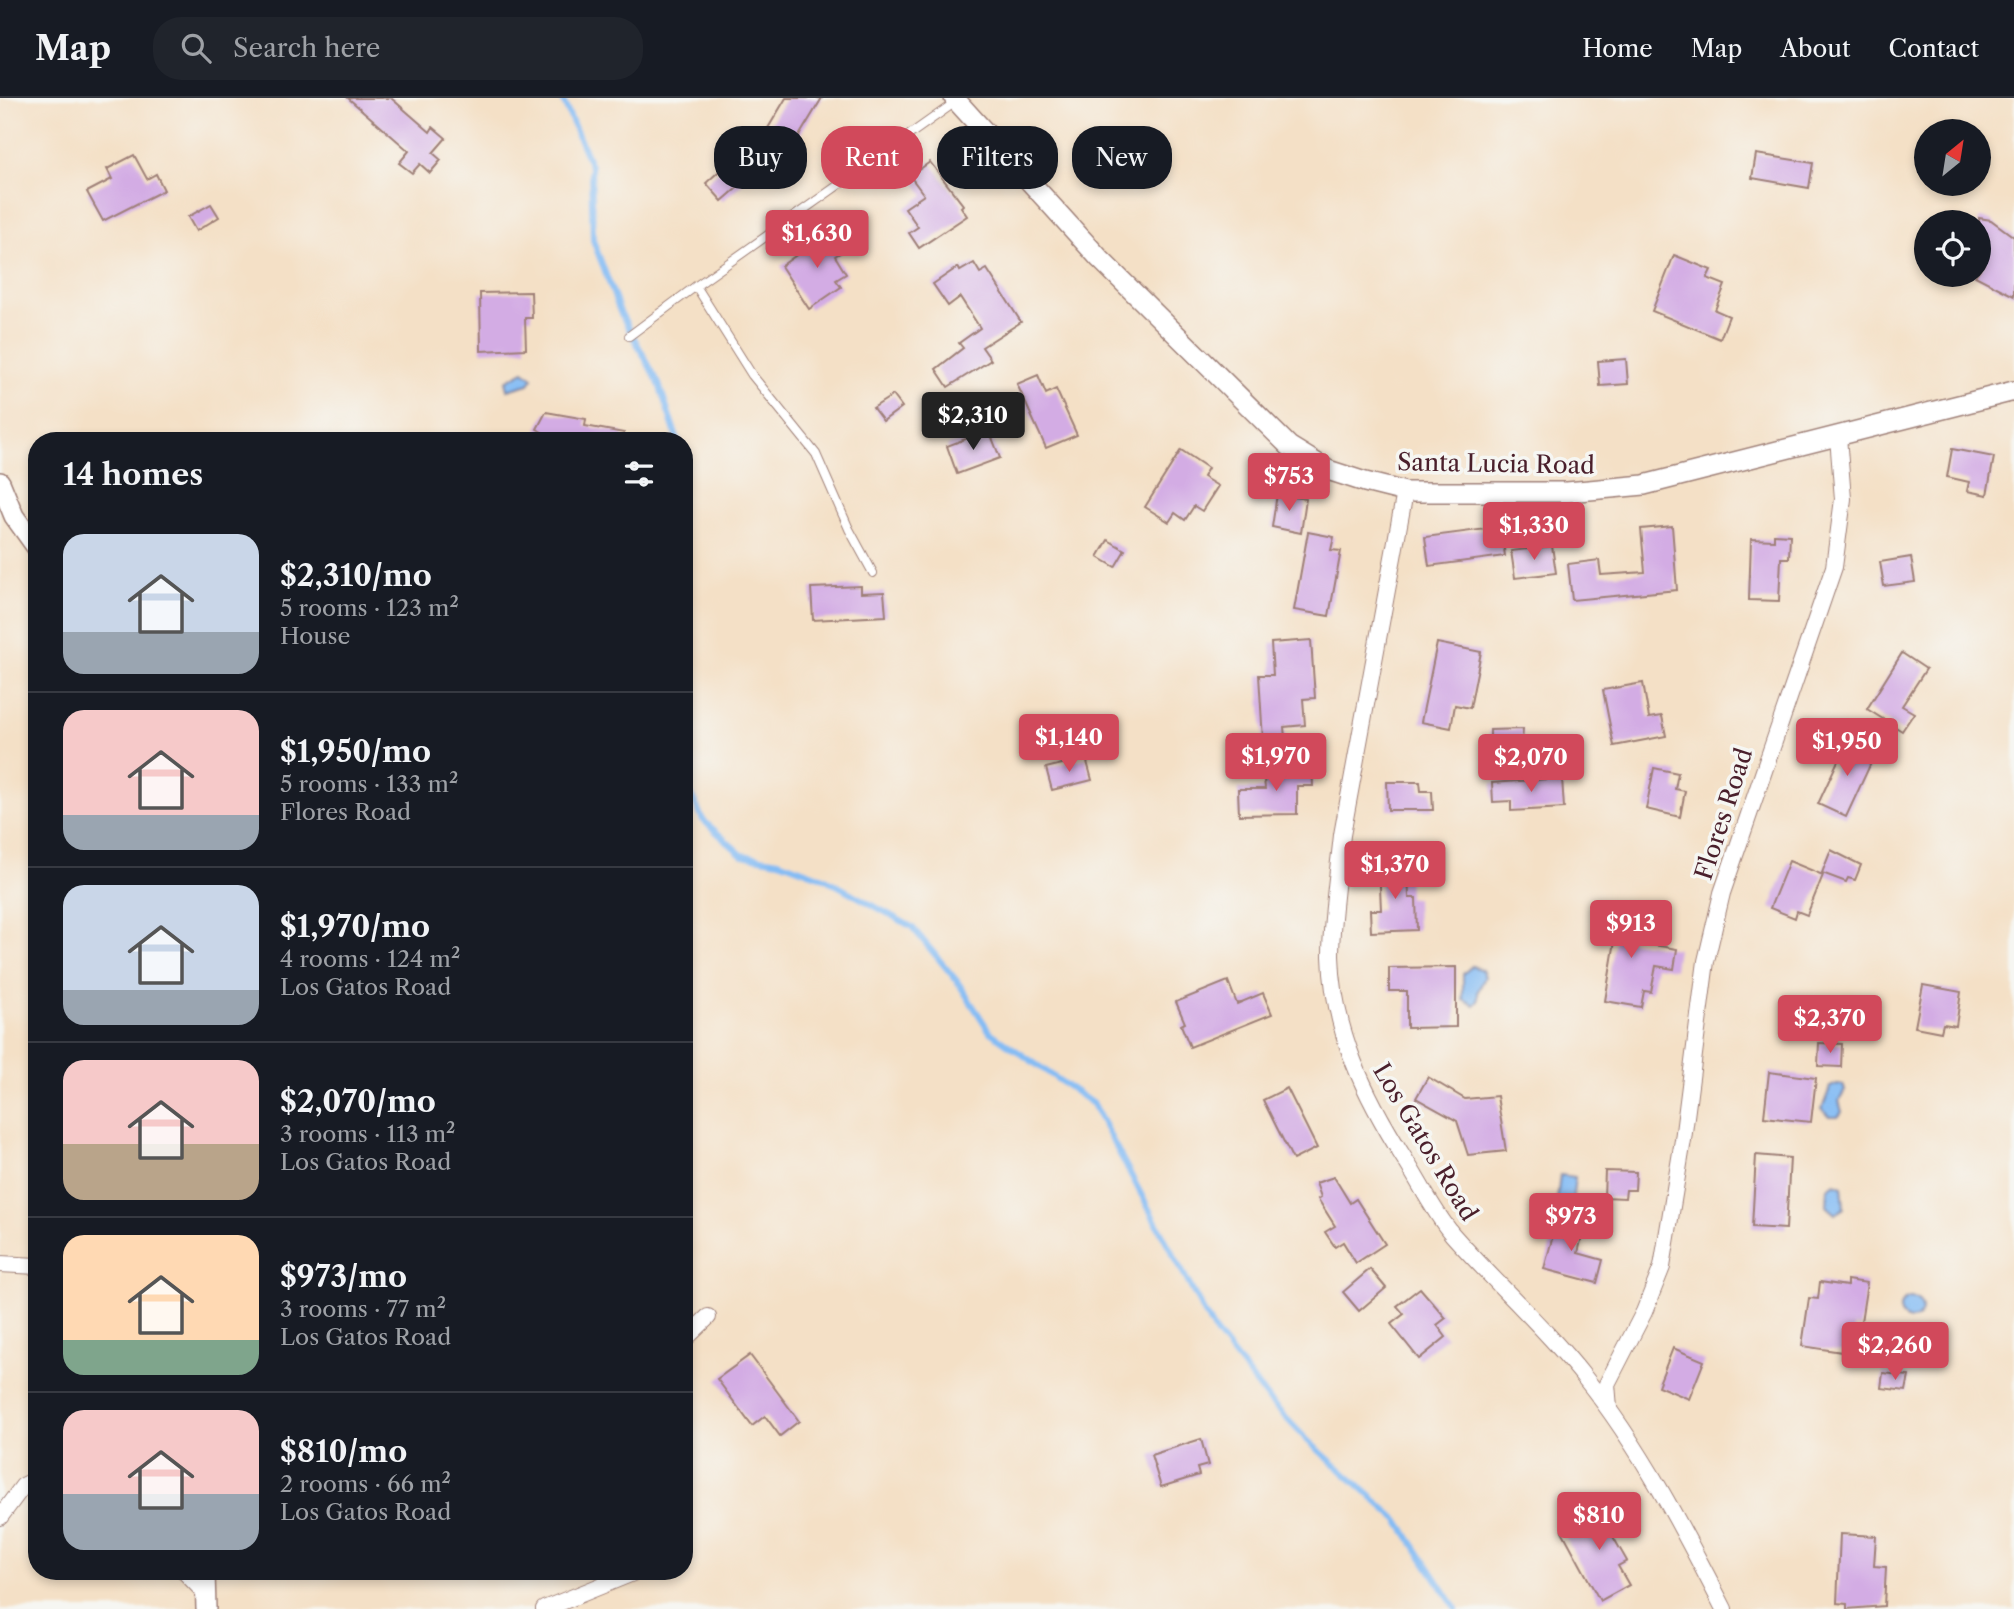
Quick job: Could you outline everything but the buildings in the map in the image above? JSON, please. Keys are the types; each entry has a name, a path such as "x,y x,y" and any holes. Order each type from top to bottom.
{"street":[{"name":"Santa Lucia Road","path":"955,99 1100,259 1289,446 1328,470 1405,492 1567,492 1644,485 2014,391"},
{"name":"Flores Road","path":"1609,1410 1607,1384 1644,1312 1662,1267 1684,1140 1706,961 1722,893 1834,566 1843,499 1838,437"},
{"path":"0,482 14,516 28,535"},
{"name":"Los Gatos Road","path":"1405,492 1342,835 1331,956 1341,1024 1350,1057 1362,1086 1450,1232 1584,1376 1609,1410 1654,1480 1724,1609"},
{"path":"0,1264 28,1266"},
{"path":"693,1331 708,1317"},
{"path":"0,1517 23,1486 28,1484"},
{"path":"191,1580 205,1601"},
{"path":"205,1580 205,1601"},
{"path":"544,1609 615,1580"}],"lane":[{"path":"629,337 955,99"},
{"path":"696,286 752,375 816,454 849,529 873,573"}],"water":[{"path":"524,371 533,378 529,384 508,390 506,381"},
{"path":"1472,966 1482,970 1485,977 1478,991 1478,1001 1474,1005 1463,999 1463,974"},
{"path":"1837,1084 1843,1085 1845,1091 1839,1101 1842,1112 1838,1117 1829,1117 1822,1109 1830,1088"},
{"path":"1560,1175 1575,1177 1572,1203 1557,1201"},
{"path":"1835,1183 1842,1186 1844,1208 1835,1214 1827,1207 1828,1188"},
{"path":"1907,1298 1915,1298 1922,1305 1922,1313 1915,1320 1907,1320 1900,1313 1900,1305"}],"waterway":[{"path":"562,98 591,166 593,240 620,312 659,384 675,432"},
{"path":"693,798 703,820 742,855 779,861 822,877 912,927 957,981 990,1032 1093,1104 1213,1329 1268,1399 1308,1441 1398,1520 1456,1609"}]}
